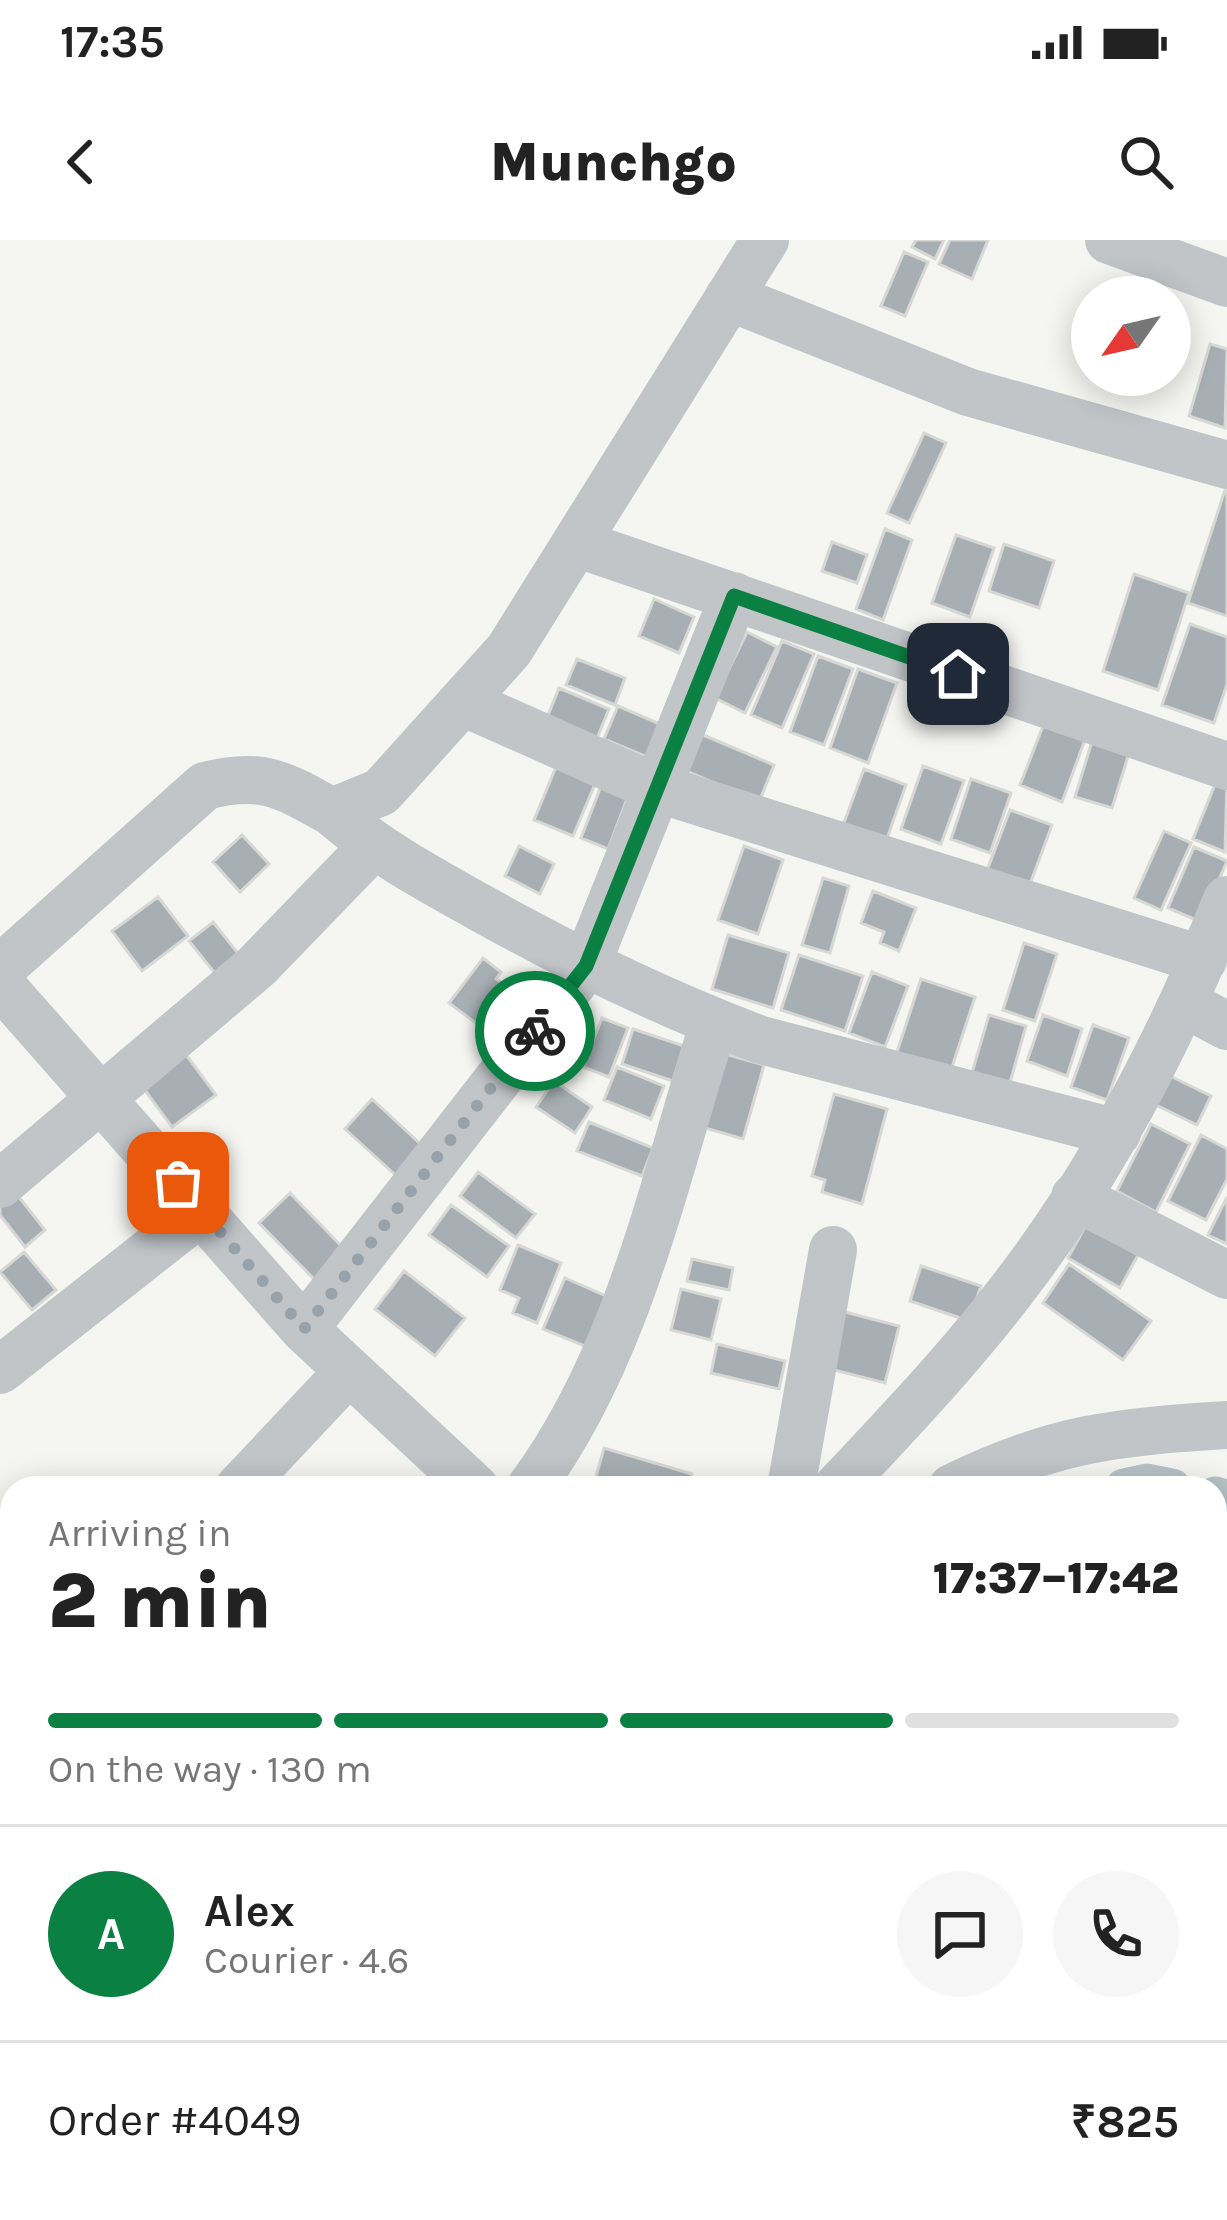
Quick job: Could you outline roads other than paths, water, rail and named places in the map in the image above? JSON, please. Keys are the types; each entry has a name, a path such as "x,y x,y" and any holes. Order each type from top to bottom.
{"street":[{"path":"332,812 381,792 509,650 765,240"},
{"path":"1109,240 1227,283"},
{"path":"729,297 968,392 1227,465"},
{"path":"576,543 1227,766"},
{"path":"304,1329 586,966 734,596"},
{"path":"463,701 656,788 1205,996"},
{"path":"0,969 205,786 248,775 292,789 332,812 372,847 586,966 714,1023 761,1040 1117,1133"},
{"path":"0,1184 257,966 372,847"},
{"path":"848,1476 1015,1287 1075,1197 1205,996 1227,901"},
{"path":"0,984 304,1329 463,1476"},
{"path":"539,1476 569,1436 621,1315 714,1023"},
{"path":"1075,1197 1227,1275"},
{"path":"0,1370 202,1211"},
{"path":"792,1476 833,1250"},
{"path":"250,1476 349,1371"},
{"path":"977,1476 1022,1454 1115,1432 1227,1426"}]}
